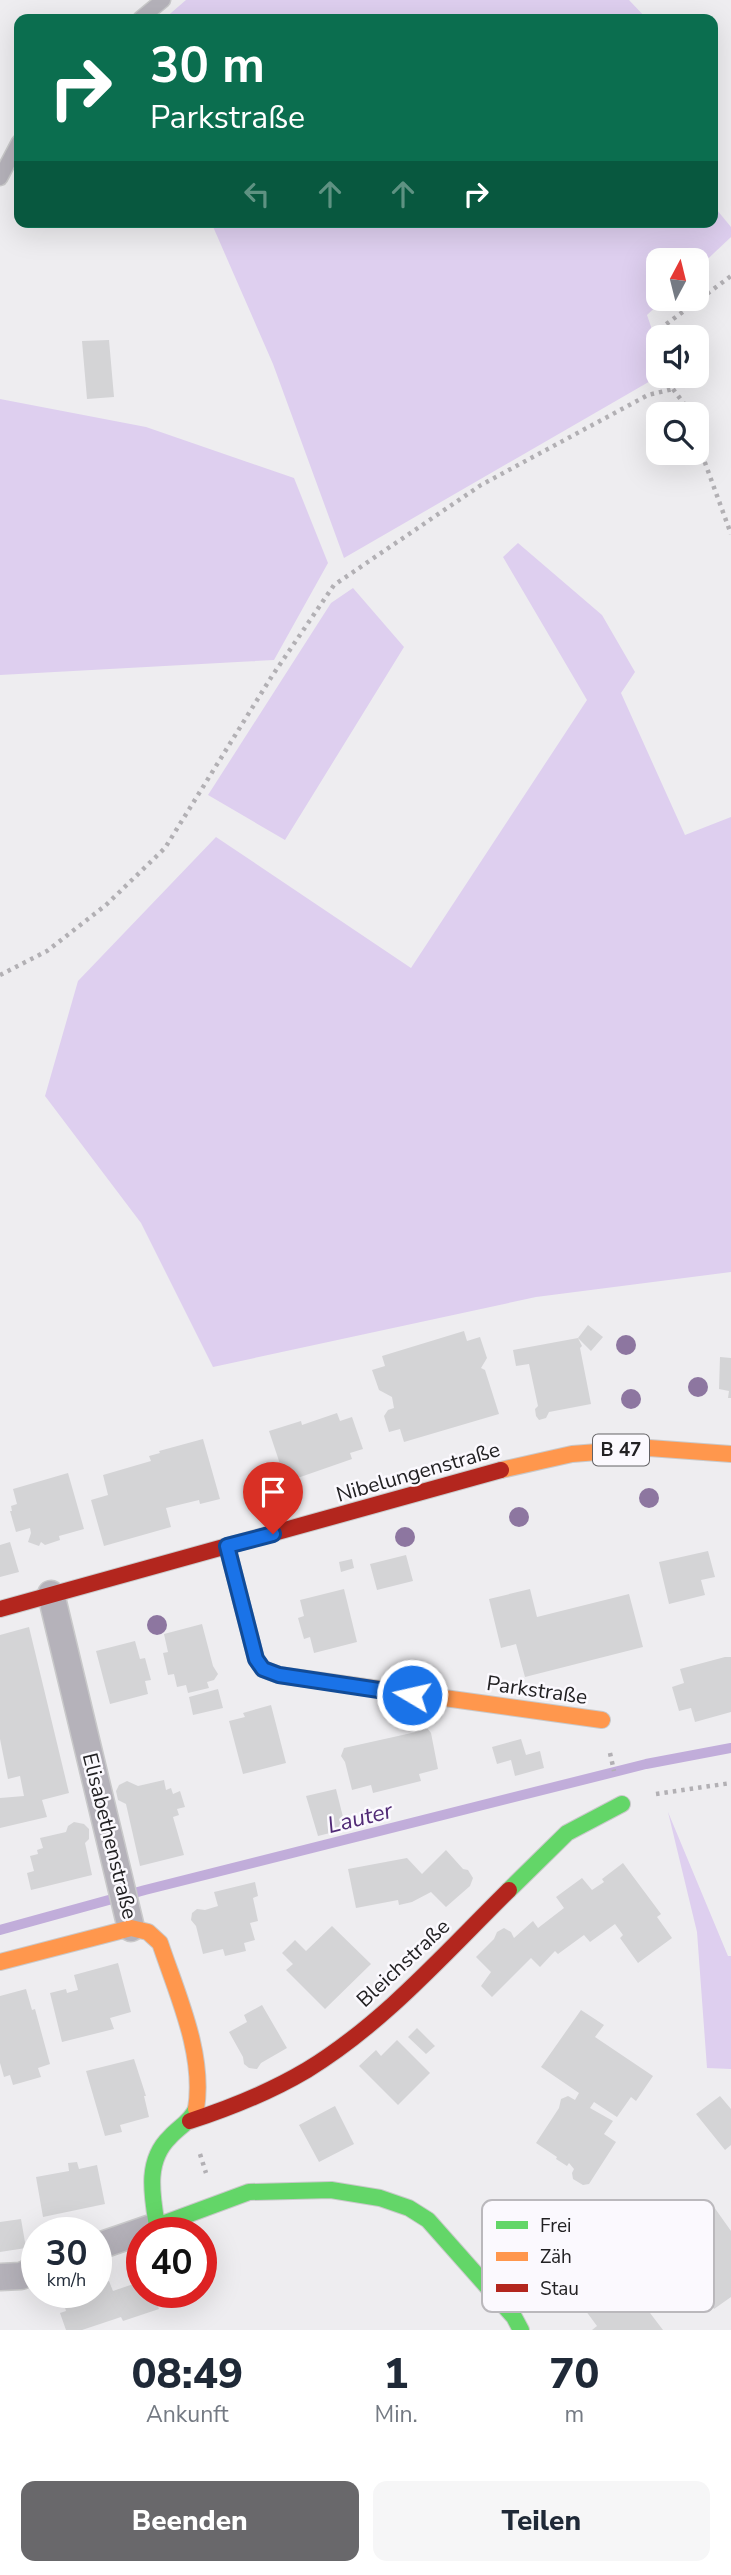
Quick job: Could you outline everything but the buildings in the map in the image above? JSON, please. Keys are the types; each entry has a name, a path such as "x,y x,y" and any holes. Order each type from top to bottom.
{"street":[{"name":"Nibelungenstraße","path":"0,1609 512,1467 572,1454 649,1448 731,1454"},
{"name":"Parkstraße","path":"227,1546 252,1648 263,1669 279,1675 601,1720"},
{"name":"Elisabethenstraße","path":"51,1594 129,1922 155,1935 160,1943 195,2065 199,2093 197,2107 190,2121"},
{"name":"Bleichstraße","path":"190,2121 234,2107 307,2070 382,2015 567,1833 622,1804"},
{"path":"0,1962 129,1922"},
{"path":"156,2217 153,2163 165,2140 190,2121"},
{"path":"182,2217 249,2192 299,2189 359,2194 409,2208 428,2220 482,2281"},
{"path":"0,2277 21,2276"},
{"path":"510,2312 521,2330"}],"lane":[{"path":"146,14 163,0"},
{"path":"0,178 14,151"}],"path":[{"path":"665,325 731,276"},
{"path":"0,975 47,951 106,905 165,848 272,676 334,585 481,485 648,395 673,389 683,402"},
{"path":"706,465 731,534"},
{"path":"601,1720 622,1804 664,1792 731,1783"},
{"path":"190,2121 215,2204"}],"shaded area":[{"path":"186,0 629,0 642,14 170,14"},
{"path":"718,211 731,227 731,237 709,258 709,248 646,248 646,312 650,312 647,315 650,325 646,325 646,384 344,558 273,364 214,228 718,228"},
{"path":"0,399 146,427 294,478 328,563 274,660 0,675"},
{"path":"518,543 602,615 635,672 621,693 685,835 731,817 731,1272 536,1297 213,1367 141,1223 45,1096 78,981 216,837 411,968 587,700 503,557"},
{"path":"353,588 404,647 285,840 208,795 331,603"},
{"path":"668,1812 728,1956 731,1956 731,2069 707,2068 697,1932"}],"waterway":[{"name":"Lauter","path":"0,1930 145,1890 646,1764 731,1748"}],"traffic: fast":[{"path":"509,1890 567,1833 622,1804"},
{"path":"196,2109 162,2146 157,2157 152,2179 157,2226 249,2192 331,2190 380,2198 409,2208 428,2220 482,2281"},
{"path":"510,2312 521,2330"}],"traffic: slow":[{"path":"501,1470 572,1454 649,1448 731,1454"},
{"path":"227,1546 256,1659 263,1669 279,1675 602,1720"},
{"path":"0,1962 131,1928 148,1932 160,1943 188,2024 197,2067 196,2109"}],"traffic: jam":[{"path":"0,1609 501,1470"},
{"path":"190,2121 264,2092 307,2070 335,2051 413,1986 509,1890"}],"route":[{"path":"273,1534 227,1546 252,1648 263,1669 279,1675 412,1695"}]}
